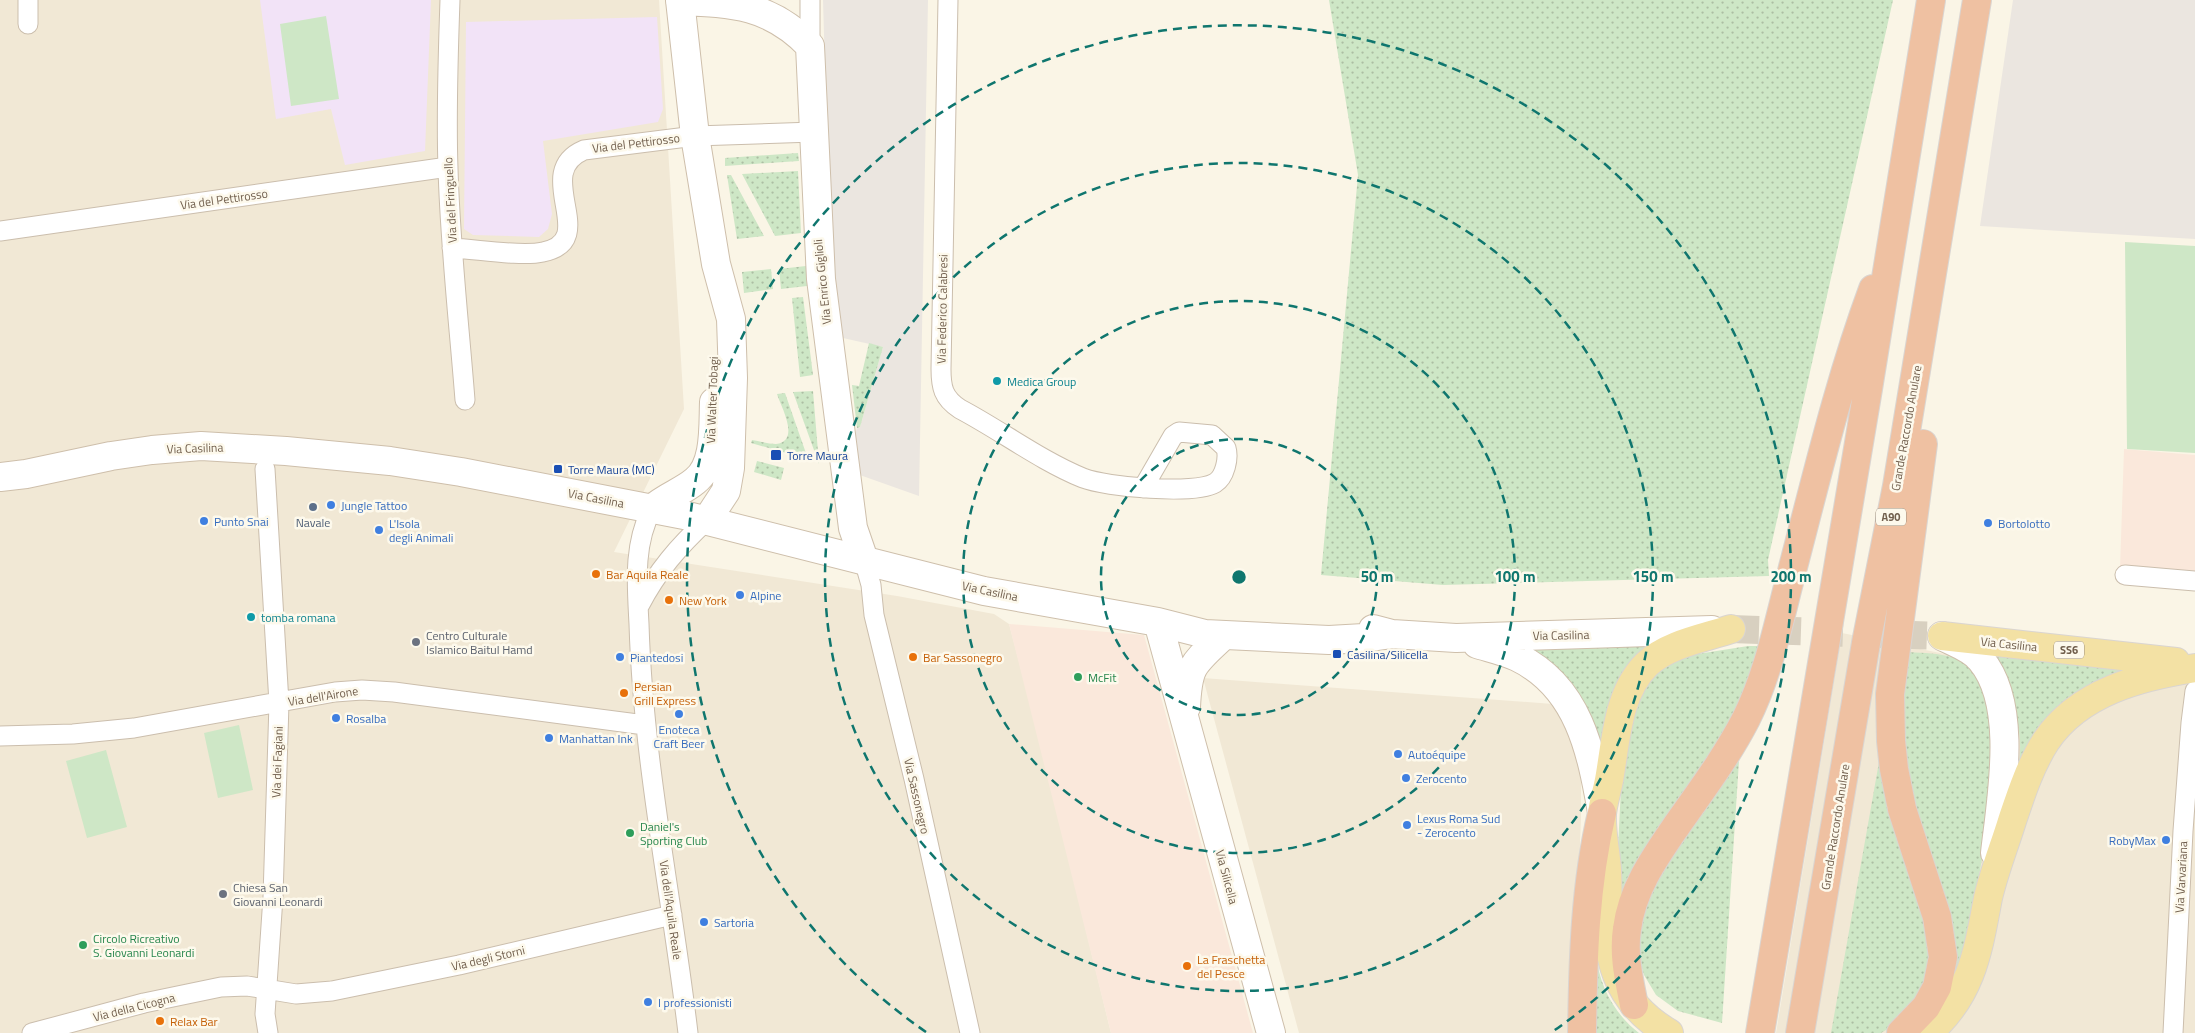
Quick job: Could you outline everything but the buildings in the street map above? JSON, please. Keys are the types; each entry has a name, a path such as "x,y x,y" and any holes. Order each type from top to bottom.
{"highway":[{"path":"1760,1033 1895,229 1931,0"},
{"name":"Grande Raccordo Anulare","path":"1800,1033 1851,730 1897,486 1977,0"},
{"path":"1902,1033 1929,1002 1937,987 1942,958 1936,917 1908,829 1896,782 1892,759 1890,709 1918,471 1958,225 1957,191 1952,160"},
{"path":"1634,1005 1626,964 1625,947 1631,906 1641,882 1656,856 1724,757 1747,717 1756,696 1778,625 1845,367 1895,229"},
{"path":"1582,1033 1588,892 1602,813"}],"main road":[{"name":"Via Walter Tobagi","path":"708,520 726,490 730,468 733,378 732,320 716,264 695,136 680,1 730,4 760,10 789,27 810,46"},
{"name":"Via Enrico Giglioli","path":"810,46 820,279 853,528 864,560"},
{"name":"Via Walter Tobagi","path":"652,508 695,482 704,470 709,456 714,406 713,298 716,264"},
{"name":"Via Casilina","path":"0,484 13,475 94,458 152,450 223,447 351,457 426,466 652,508 708,520 994,592 1158,622 1187,631 1222,636 1346,640 1392,634"},
{"name":"Via Casilina","path":"1158,622 1200,618 1290,620 1339,624 1392,634 1456,638 1731,630 1664,652 1648,664 1637,677 1620,715 1602,813"},
{"name":"Via Silicella","path":"1158,622 1270,1033"},
{"name":"Via Silicella","path":"1185,721 1187,683 1190,670 1222,636"},
{"name":"Via Casilina","path":"1928,1033 1950,1010 1969,978 1976,959 1991,884 2003,768 2003,717 1994,686 1982,660 1970,650 1942,636 2195,666"},
{"path":"1456,638 1516,656 1532,667 1556,689 1575,714 1587,740 1593,762 1602,813 1612,960 1620,983 1634,1005 1651,1022 1669,1033"},
{"name":"Via Casilina","path":"1991,884 2029,774 2047,740 2066,719 2104,693 2142,678 2195,666"}],"street":[{"path":"28,0 28,24"},
{"name":"Via del Fringuello","path":"450,0 448,168 452,248 466,400"},
{"name":"Via Enrico Giglioli","path":"810,0 810,46"},
{"name":"Via Federico Calabresi","path":"948,0 942,390 952,404 1071,473 1091,481 1143,488"},
{"name":"Via del Pettirosso","path":"452,248 536,253 554,248 563,241 569,227 562,176 566,163 576,154 593,148 695,136 814,132"},
{"name":"Via del Pettirosso","path":"0,231 448,168"},
{"name":"Via dei Fagiani","path":"265,469 279,703 273,898 265,1014 268,1032"},
{"name":"Via dell'Aquila Reale","path":"652,508 645,524 640,545 638,568 638,607 645,725 688,1033"},
{"path":"638,607 650,585 672,554 708,520"},
{"name":"Via Sassonegro","path":"864,560 871,586 874,615 914,779 970,1033"},
{"path":"2125,575 2195,581"},
{"name":"Via dell'Airone","path":"0,736 73,734 134,728 345,691 386,691 645,725"},
{"name":"Via Varvariana","path":"2173,1033 2190,723 2195,691"},
{"name":"Via degli Storni","path":"266,989 303,994 332,991 672,915"},
{"name":"Via della Cicogna","path":"32,1033 153,1001 238,986 266,989"}],"shaded area":[{"path":"0,0 659,0 684,409 614,552 897,596 994,614 1009,624 1039,738 1111,1033 0,1033"},
{"path":"260,0 431,0 425,151 345,165 331,109 276,119"},
{"path":"823,0 928,0 919,496 857,474 855,434 857,428 860,427 883,347 843,338 831,274"},
{"path":"2013,0 2195,0 2195,239 1980,226"},
{"path":"657,17 663,109 658,122 543,141 552,214 548,229 539,237 473,235 464,229 466,22"},
{"path":"2124,449 2195,455 2195,575 2120,569"},
{"path":"1009,624 1144,635 1253,1033 1111,1033"},
{"path":"1842,633 1945,654 2046,656 2195,682 2195,1033 1776,1033"},
{"path":"1203,678 1553,704 1581,756 1581,817 1573,1033 1299,1033"}],"green space":[{"path":"1329,0 1893,0 1768,560 1769,576 1443,585 1321,575 1358,175"},
{"path":"326,16 339,99 291,106 280,24"},
{"path":"798,153 799,161 725,166 725,158"},
{"path":"798,171 801,233 775,236 742,174"},
{"path":"727,175 731,175 764,236 737,239"},
{"path":"2125,242 2195,246 2195,453 2127,449"},
{"path":"806,266 807,286 781,289 779,269"},
{"path":"771,269 773,289 744,293 742,272"},
{"path":"803,297 813,375 800,377 792,298"},
{"path":"869,343 883,347 860,427 857,428 852,385 859,386"},
{"path":"813,391 819,464 793,392"},
{"path":"785,393 808,459 751,443 752,440 776,444 783,442 787,437 787,423 777,394"},
{"path":"757,461 784,468 781,480 754,472"},
{"path":"1515,644 1661,644 1602,750"},
{"path":"1748,646 1761,646 1758,668 1614,926 1623,749 1646,676 1685,656"},
{"path":"1983,648 2140,665 2019,765 2019,731 2012,703"},
{"path":"1900,652 1931,653 1953,657 1971,665 1979,672 2000,765 1999,779 1988,825 1969,928 1950,987 1945,989 1903,786"},
{"path":"239,725 253,790 218,798 204,733"},
{"path":"106,750 127,827 87,838 66,761"},
{"path":"1739,761 1722,1023 1678,1011 1656,995 1644,975 1637,951 1638,912 1685,830"},
{"path":"1879,762 1930,916 1932,977 1899,1022 1881,1033 1831,1033"},
{"path":"1596,954 1600,977 1609,998 1622,1017 1639,1033 1591,1033"}],"tunnel":[{"path":"1731,629 1942,636"}],"place":[{"name":"Medica Group","path":"997,381"},
{"name":"Torre Maura","path":"776,455"},
{"name":"Torre Maura (MC)","path":"558,469"},
{"name":"Jungle Tattoo","path":"331,505"},
{"name":"Navale","path":"313,507"},
{"name":"Punto Snai","path":"204,521"},
{"name":"Bortolotto","path":"1988,523"},
{"name":"L'Isola degli Animali","path":"379,530"},
{"name":"Bar Aquila Reale","path":"596,574"},
{"name":"Alpine","path":"740,595"},
{"name":"New York","path":"669,600"},
{"name":"tomba romana","path":"251,617"},
{"name":"Centro Culturale Islamico Baitul Hamd","path":"416,642"},
{"name":"Casilina/Silicella","path":"1337,654"},
{"name":"Piantedosi","path":"620,657"},
{"name":"Bar Sassonegro","path":"913,657"},
{"name":"McFit","path":"1078,677"},
{"name":"Persian Grill Express","path":"624,693"},
{"name":"Enoteca Craft Beer","path":"679,714"},
{"name":"Rosalba","path":"336,718"},
{"name":"Manhattan Ink","path":"549,738"},
{"name":"Autoéquipe","path":"1398,754"},
{"name":"Zerocento","path":"1406,778"},
{"name":"Lexus Roma Sud - Zerocento","path":"1407,825"},
{"name":"Daniel's Sporting Club","path":"630,833"},
{"name":"RobyMax","path":"2166,840"},
{"name":"Chiesa San Giovanni Leonardi","path":"223,894"},
{"name":"Sartoria","path":"704,922"},
{"name":"Circolo Ricreativo S. Giovanni Leonardi","path":"83,945"},
{"name":"La Fraschetta del Pesce","path":"1187,966"},
{"name":"I professionisti","path":"648,1002"},
{"name":"Relax Bar","path":"160,1021"}]}
